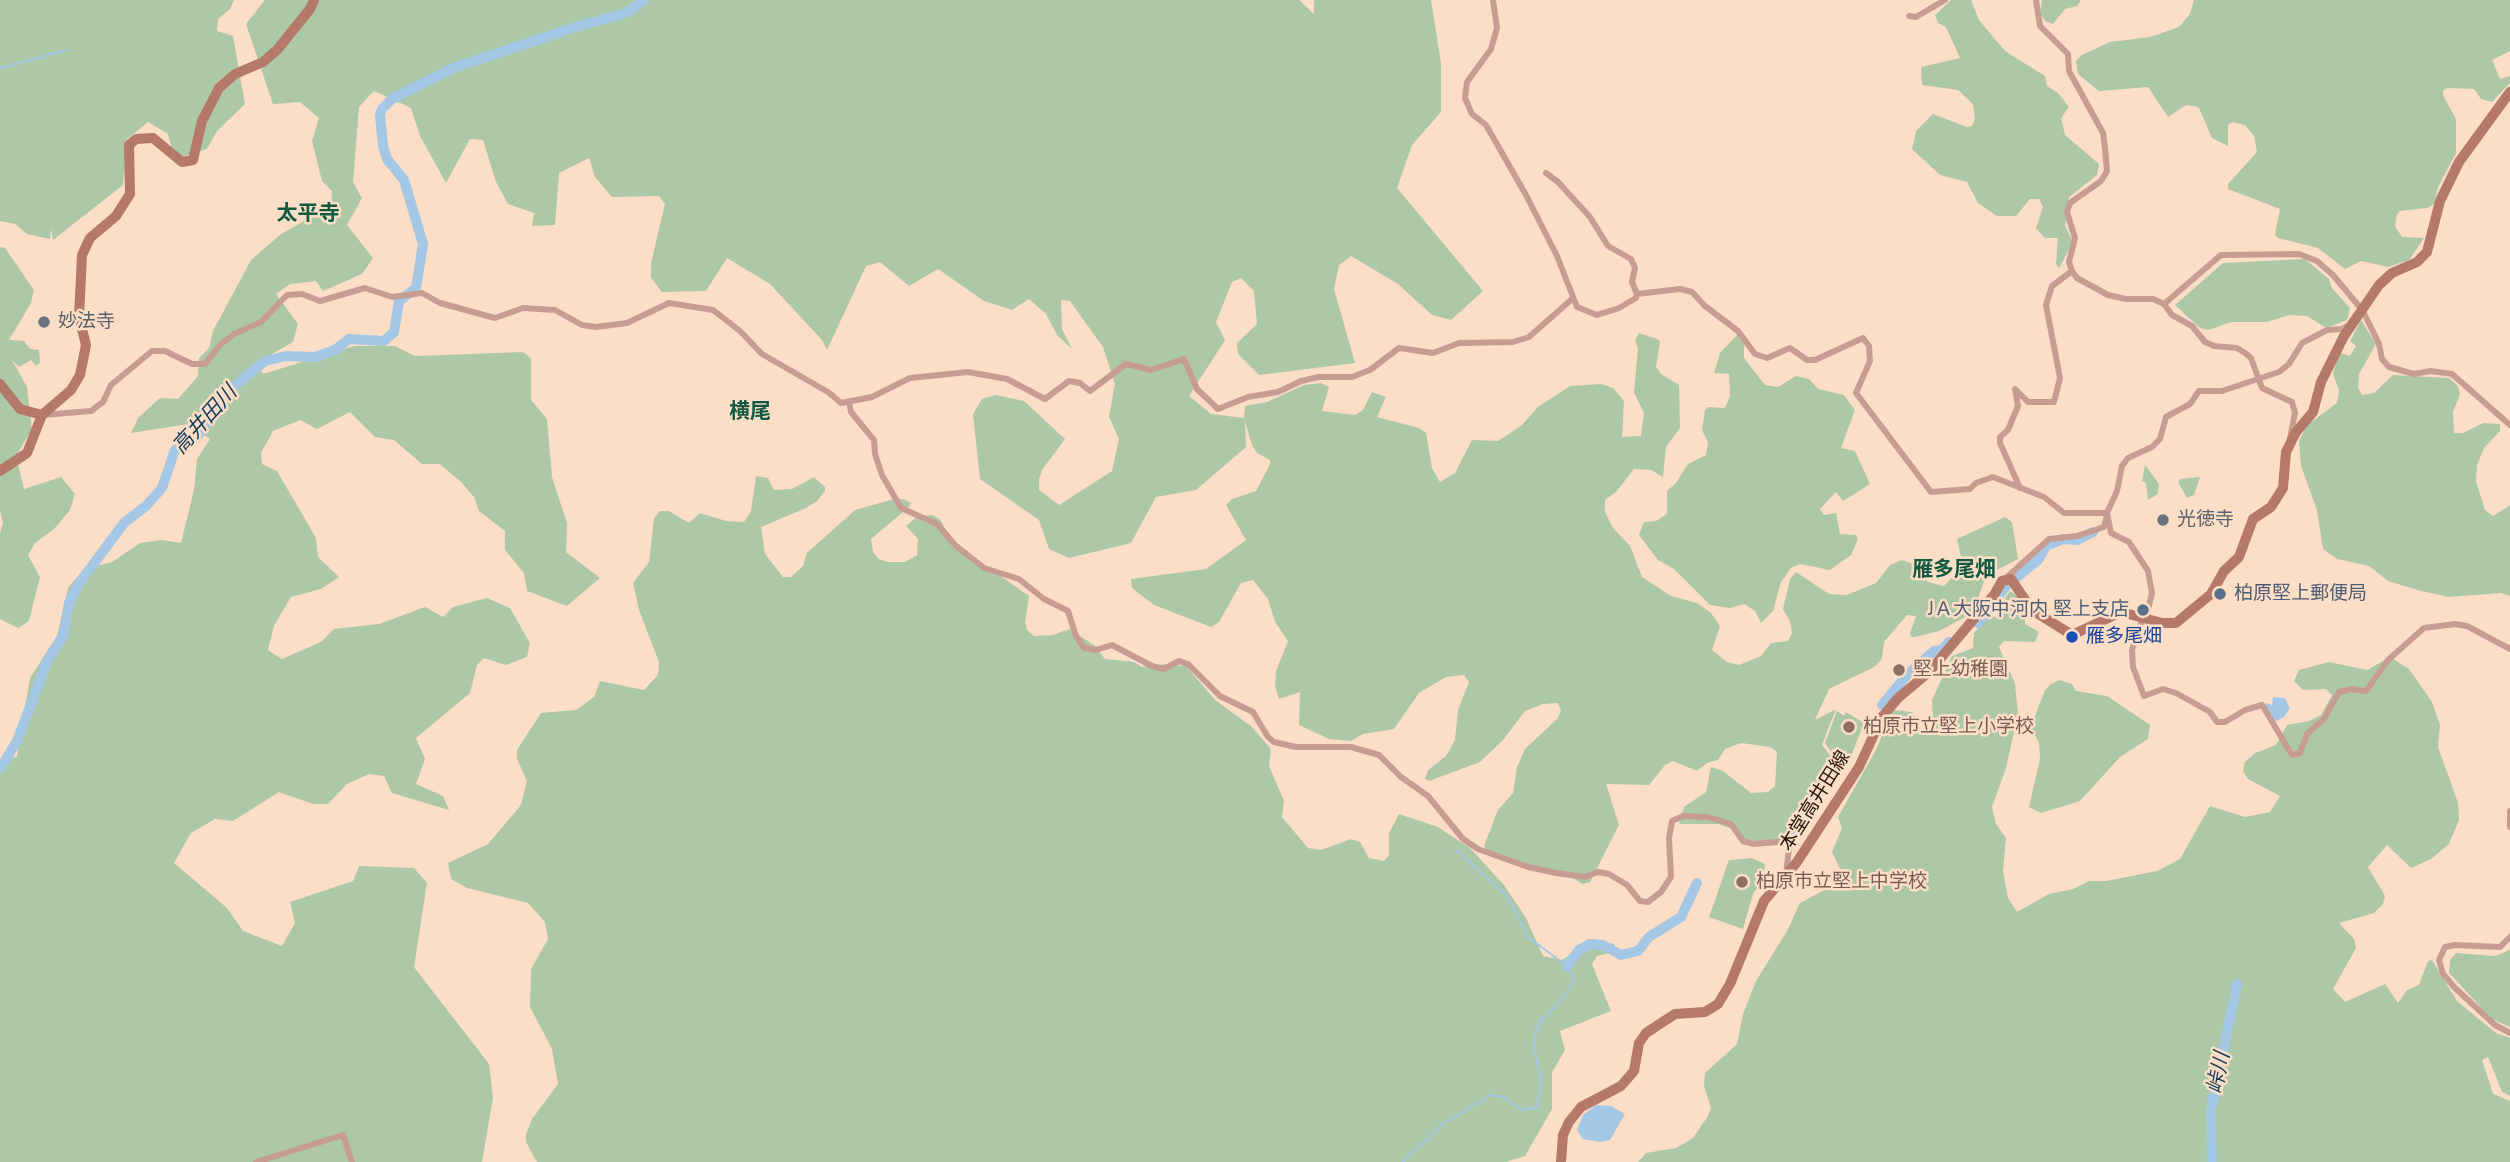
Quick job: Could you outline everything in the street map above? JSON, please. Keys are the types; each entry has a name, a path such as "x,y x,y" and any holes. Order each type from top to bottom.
{"main road":[{"path":"0,471 27,453 42,415 71,390 80,375 86,345 79,317 82,255 90,238 116,216 130,194 129,145 136,139 153,138 182,162 193,160 202,121 219,88 234,74 263,62 277,50 310,9 314,0"},
{"path":"2011,580 2032,610 2067,633 2077,633 2121,612 2175,623 2211,594 2224,571 2239,557 2253,519 2271,507 2284,488 2289,445 2313,412 2321,382 2344,336 2364,311 2379,285 2392,273 2420,260 2427,252 2440,201 2459,162 2510,92"},
{"path":"0,384 20,409 42,415"},
{"name":"本堂高井田線","path":"1561,1162 1563,1135 1569,1122 1581,1107 1621,1086 1634,1071 1639,1043 1646,1033 1675,1014 1704,1012 1718,1004 1730,984 1764,901 1786,876 1859,767 1882,717 1898,698 1929,671 2011,580"}],"street":[{"path":"1493,0 1497,28 1491,49 1466,82 1465,98 1472,114 1486,125 1526,195 1557,256 1577,307 1597,315 1619,308 1636,298 1637,294"},
{"path":"1909,16 1916,17 1945,0"},
{"path":"2036,0 2040,26 2068,54 2069,71 2103,133 2105,148 2107,171 2101,181 2070,203 2067,212 2074,238 2069,262 2072,271 2077,278 2108,295 2126,299 2153,299 2164,304 2172,315 2192,326 2205,342 2214,346 2238,348 2245,353 2251,358 2257,380 2266,392 2282,395 2292,402 2295,414 2288,434 2289,445"},
{"path":"1546,173 1559,182 1590,217 1608,246 1632,259 1632,282 1637,294"},
{"path":"2164,304 2221,255 2300,254 2317,261 2333,275 2364,311 2382,359 2389,367 2414,374 2431,371 2452,374 2510,425"},
{"path":"2020,488 2000,443 2000,437 2008,430 2018,406 2015,389 2028,402 2053,402 2060,378 2046,304 2052,286 2072,271"},
{"path":"42,415 91,411 103,402 111,385 152,351 165,351 192,364 205,364 220,345 234,334 261,322 287,295 302,294 320,301 365,288 392,297 422,293 440,303 495,318 523,308 555,310 582,325 596,327 627,323 669,303 713,310 775,362 828,392 841,403 872,397 910,378 968,372 1007,379 1045,399 1069,381 1080,383 1090,391 1126,365 1152,370 1184,359 1197,389 1218,409 1248,397 1278,392 1310,379 1352,377 1370,370 1399,348 1433,353 1459,343 1514,342 1529,337 1572,299"},
{"path":"1637,294 1667,288 1692,292 1705,306 1738,331 1755,354 1767,358 1790,348 1808,360 1815,360 1863,338 1869,345 1870,361 1856,393 1867,404 1879,427 1931,492 1970,489 1988,477 1993,477 2044,496 2064,513 2107,514"},
{"path":"2011,580 2049,539 2077,536 2104,527 2118,491 2122,466 2129,458 2152,447 2160,439 2166,418 2190,404 2199,391 2222,391 2286,368 2302,343 2327,330 2342,329 2356,320"},
{"path":"849,402 851,412 874,440 881,475 901,508 937,524 955,545 984,568 1019,579 1044,599 1068,611 1076,636 1084,648 1096,650 1112,645 1152,666 1164,669 1179,662 1188,664 1220,696 1248,707 1274,742 1296,747 1351,747 1379,755 1401,777 1428,796 1462,839 1478,849 1528,867 1556,873 1585,877 1598,872 1609,874 1627,885 1640,901 1648,902 1661,892 1671,877 1669,838 1672,821 1683,816 1708,817 1731,824 1743,841 1753,844 1790,841 1786,876"},
{"path":"2107,514 2111,533 2129,542 2148,571 2152,593 2132,650 2133,667 2144,696 2163,689 2176,693 2210,712 2217,722 2225,722 2262,705 2292,755 2300,753 2307,734 2324,719 2339,692 2352,689 2366,691 2388,660 2424,628 2455,624 2468,626 2510,649"},
{"path":"2510,811 2510,827"},
{"path":"2510,937 2500,947 2445,947 2439,960 2443,974 2455,988 2495,1025 2510,1032"},
{"path":"256,1162 343,1135 352,1162"}],"green space":[{"path":"0,0 234,0 230,9 218,19 217,31 233,36 245,104 217,131 207,149 181,157 172,149 168,134 148,122 127,139 123,185 53,240 51,229 50,239 27,234 15,224 0,221"},
{"path":"265,0 1299,0 1314,14 1314,0 1431,0 1441,63 1441,112 1412,145 1397,188 1483,291 1451,320 1432,315 1398,284 1351,256 1339,265 1334,289 1355,363 1259,375 1238,354 1237,343 1257,324 1254,291 1241,278 1232,282 1216,322 1225,340 1189,396 1211,414 1244,418 1245,406 1267,402 1304,385 1321,383 1329,387 1322,411 1355,415 1363,410 1372,392 1386,397 1377,417 1419,428 1426,433 1432,468 1440,482 1455,473 1472,440 1498,441 1521,426 1538,407 1570,386 1601,384 1613,388 1624,401 1622,437 1641,436 1644,413 1634,393 1638,348 1635,340 1639,333 1657,339 1660,341 1656,367 1661,374 1679,385 1680,428 1666,447 1663,477 1651,470 1634,469 1616,492 1605,500 1605,512 1613,528 1630,546 1642,577 1671,596 1697,603 1711,613 1720,626 1712,650 1727,662 1739,665 1761,656 1771,643 1788,641 1792,633 1790,621 1783,609 1790,579 1796,572 1829,594 1847,595 1876,583 1890,565 1902,560 1914,564 1928,582 1944,586 1959,570 1961,557 1957,539 2005,517 2012,522 2018,559 1993,572 1984,581 1973,613 1939,631 1915,637 1911,637 1910,633 1916,616 1907,615 1884,642 1882,659 1874,667 1829,689 1815,720 1836,709 1822,745 1836,763 1819,794 1816,811 1799,836 1787,844 1743,845 1732,829 1718,824 1679,824 1684,807 1706,792 1711,767 1723,771 1751,793 1768,792 1775,786 1777,752 1770,747 1741,743 1725,749 1718,760 1707,763 1697,771 1673,761 1665,765 1649,785 1606,784 1619,825 1590,882 1583,884 1567,875 1536,869 1486,850 1484,846 1498,810 1513,793 1517,767 1525,749 1557,719 1561,711 1558,703 1543,704 1525,711 1503,740 1480,762 1429,781 1425,779 1428,770 1446,756 1455,740 1458,710 1469,682 1464,675 1446,677 1419,693 1394,729 1363,734 1351,741 1329,739 1299,725 1300,692 1279,699 1275,686 1276,671 1288,641 1275,622 1268,599 1253,580 1241,583 1219,622 1211,627 1154,605 1132,588 1131,579 1206,569 1246,540 1226,505 1232,499 1256,491 1270,460 1257,453 1245,421 1246,447 1196,490 1156,497 1131,543 1069,558 1049,549 1039,520 980,479 973,414 982,399 996,395 1024,401 1065,439 1042,470 1039,480 1039,490 1059,505 1112,471 1119,439 1109,417 1115,384 1103,347 1070,301 1061,300 1062,329 1072,349 1057,335 1046,314 1029,299 1012,310 984,301 938,269 909,286 880,262 866,266 827,350 822,340 770,284 727,258 706,291 662,292 651,278 651,263 665,204 659,196 612,197 595,177 589,158 559,173 555,225 532,226 534,213 508,204 496,182 483,140 470,139 446,183 420,136 411,108 374,91 359,107 353,182 362,198 347,225 373,258 362,274 323,291 316,281 290,284 276,294 298,324 293,342 256,363 263,374 354,346 395,346 415,356 523,352 531,358 531,400 547,419 552,477 567,523 566,552 600,578 567,606 527,591 524,573 505,550 505,531 479,511 474,497 461,482 440,464 422,464 394,440 375,437 350,412 317,429 300,420 273,431 261,453 262,464 277,471 316,538 318,557 339,577 321,589 291,597 274,626 268,650 282,659 321,642 334,629 379,624 425,607 443,617 453,607 487,598 510,608 530,643 527,657 506,665 484,658 477,665 470,693 416,738 425,759 416,784 443,796 449,810 392,793 384,776 369,774 347,784 328,804 313,804 279,792 233,821 215,819 191,833 174,863 227,908 243,931 282,946 295,923 290,902 353,881 359,866 414,868 427,883 414,967 489,1064 493,1098 482,1162 0,1162 0,760 17,757 30,678 57,636 68,588 84,569 112,562 140,543 162,540 181,543 194,490 197,459 210,439 189,424 131,433 138,418 160,398 178,399 198,376 199,358 209,348 213,331 251,260 281,234 331,206 332,191 322,181 312,141 319,118 300,102 273,104 246,24"},
{"path":"1951,0 1971,0 1979,20 2005,51 2045,76 2047,86 2058,93 2069,107 2061,118 2065,135 2099,164 2097,175 2069,197 2065,226 2073,242 2059,268 2056,264 2058,238 2045,238 2036,228 2043,207 2039,199 2030,199 2016,216 1997,216 1978,203 1967,182 1940,175 1912,149 1916,131 1933,114 1967,127 1972,126 1975,118 1973,104 1958,90 1922,85 1921,67 1960,58 1946,27 1938,23 1935,15"},
{"path":"2042,0 2081,0 2077,6 2065,9 2053,24 2045,21 2040,13"},
{"path":"2194,0 2510,0 2510,51 2492,60 2500,79 2510,76 2510,83 2492,102 2481,99 2474,89 2447,88 2443,91 2456,119 2456,153 2438,187 2434,204 2427,208 2400,211 2397,214 2395,226 2402,237 2424,238 2409,260 2388,267 2361,261 2345,269 2318,248 2278,238 2275,235 2280,209 2228,189 2228,184 2257,152 2254,136 2245,125 2232,122 2228,125 2228,146 2212,138 2199,108 2195,106 2186,105 2168,117 2148,87 2099,91 2078,74 2076,61 2082,55 2110,42 2150,37 2179,27 2190,14"},
{"path":"0,247 5,248 34,290 31,303 9,340 24,341 30,349 39,350 40,363 36,366 31,360 19,367 12,360 27,387 32,429 16,456 24,489 61,477 75,494 70,510 54,529 35,543 28,555 40,577 29,621 18,628 0,619 0,533 3,523 0,510"},
{"path":"2305,259 2329,279 2332,288 2350,308 2347,320 2326,328 2307,316 2289,315 2267,322 2231,322 2209,330 2200,328 2175,305 2223,263"},
{"path":"2361,320 2376,344 2359,374 2358,387 2362,395 2374,393 2393,375 2449,378 2458,386 2460,394 2453,412 2454,433 2463,433 2483,423 2500,424 2500,431 2484,448 2477,465 2476,481 2485,510 2493,516 2510,505 2510,596 2501,593 2449,597 2421,591 2388,581 2369,566 2337,559 2323,549 2317,510 2301,466 2299,441 2307,425 2337,403 2339,390 2333,374 2338,356 2341,353 2350,356 2356,346 2350,341"},
{"path":"1738,334 1744,341 1744,358 1765,385 1778,387 1796,376 1809,379 1818,389 1844,395 1855,410 1841,448 1855,451 1870,484 1843,501 1836,492 1820,509 1824,515 1836,513 1840,534 1856,535 1858,539 1851,555 1830,570 1800,564 1791,568 1781,582 1773,611 1761,623 1755,611 1744,604 1730,608 1710,605 1674,569 1658,560 1639,535 1644,522 1656,521 1667,514 1667,491 1676,483 1688,464 1706,455 1708,442 1702,430 1705,410 1708,407 1725,408 1730,396 1729,374 1714,373 1720,353"},
{"path":"2145,465 2159,484 2158,494 2148,500 2146,483 2142,481"},
{"path":"756,476 768,478 774,490 792,489 814,477 825,487 817,501 806,508 761,527 765,554 783,577 791,577 803,566 807,553 855,510 903,499 911,503 909,507 871,539 873,552 879,559 905,562 917,555 918,539 906,526 917,517 932,515 940,519 952,542 1029,596 1025,622 1027,630 1034,636 1053,635 1069,629 1094,645 1105,659 1134,662 1142,667 1168,664 1186,666 1215,700 1251,726 1271,749 1269,766 1284,801 1282,817 1308,848 1321,850 1351,839 1360,842 1369,858 1384,861 1389,855 1389,833 1399,814 1438,827 1470,848 1504,885 1526,918 1543,956 1562,960 1593,940 1614,944 1614,952 1597,956 1592,964 1611,1011 1560,1031 1565,1050 1552,1072 1552,1109 1525,1156 1506,1162 537,1162 526,1142 526,1134 532,1119 558,1084 552,1049 530,1007 531,969 548,939 545,922 528,903 467,888 451,879 448,863 488,844 521,805 527,781 517,759 517,750 541,713 576,710 594,697 600,681 644,690 658,675 659,662 639,610 633,583 649,562 654,518 660,511 669,511 689,523 700,513 726,521 744,522 751,511"},
{"path":"2200,477 2194,495 2187,498 2178,482 2180,479"},
{"path":"2010,591 2025,602 2025,624 2039,632 2035,642 2004,641 1999,647 2015,684 2018,714 2006,768 1992,807 1996,824 2006,838 2003,871 2008,898 2017,912 2049,894 2073,889 2089,881 2106,881 2157,871 2180,859 2210,806 2245,817 2270,812 2280,796 2248,779 2243,771 2245,762 2255,753 2276,745 2287,725 2309,721 2321,715 2332,695 2326,689 2303,690 2294,681 2299,670 2329,662 2367,670 2390,657 2409,669 2432,702 2440,725 2438,747 2458,803 2459,820 2449,844 2431,859 2411,868 2387,845 2368,867 2385,896 2383,904 2374,913 2339,923 2354,939 2356,948 2333,989 2345,1002 2385,984 2398,1003 2407,990 2419,985 2428,961 2432,960 2457,1001 2496,1033 2510,1038 2510,1096 2502,1092 2488,1057 2482,1060 2493,1094 2510,1101 2510,1162 1638,1162 1646,1153 1676,1148 1693,1138 1708,1116 1711,1108 1704,1086 1705,1073 1737,1044 1743,1014 1756,981 1787,931 1800,903 1830,887 1842,873 1832,852 1842,828 1838,817 1876,750 1892,710 1912,712 1922,732 1933,728 1932,700 1952,656 1973,648 1974,633 1989,616 1999,618 2008,605 2005,598"},
{"path":"2060,680 2072,684 2076,691 2107,696 2150,725 2148,739 2120,757 2080,801 2041,813 2029,807 2040,759 2039,742 2032,731 2033,721 2045,690"},
{"path":"1837,711 1844,716 1846,712 1864,723 1848,764 1842,767 1825,743"},
{"path":"1752,858 1765,864 1763,879 1753,894 1743,929 1709,917 1729,860"},
{"path":"2510,950 2510,1027 2492,1019 2449,973 2450,960 2456,953 2495,956"}],"water":[{"path":"2273,697 2285,698 2290,708 2284,717 2274,722 2265,707 2266,703 2272,705"},
{"path":"1596,1105 1611,1106 1625,1114 1610,1140 1600,1142 1583,1139 1577,1130 1583,1115"}],"waterway":[{"name":"高井田川","path":"0,769 17,741 48,659 63,636 69,603 80,582 124,523 147,505 162,488 175,450 198,436 221,397 265,361 286,356 315,357 335,350 349,339 384,341 394,332 399,301 416,288 423,244 404,180 387,159 383,146 380,115 382,109 392,99 453,68 575,27 626,13 644,0"},
{"path":"0,68 67,50"},
{"path":"1978,623 2007,585 2039,559 2046,546 2063,539 2077,540 2093,532"},
{"path":"1882,705 1907,675 1934,651 1942,650 1949,642"},
{"path":"1791,838 1833,766"},
{"path":"1403,1162 1440,1126 1491,1095 1504,1097 1522,1110 1537,1107 1541,1079 1534,1048 1535,1034 1540,1022 1561,1001 1575,979 1567,966 1528,937 1507,896 1455,849"},
{"path":"1567,966 1579,950 1590,944 1603,945 1621,955 1638,951 1649,937 1681,917 1697,883"},
{"name":"峠川","path":"2212,1162 2211,1110 2237,984"}],"place":[{"name":"妙法寺","path":"44,322"},
{"name":"光徳寺","path":"2163,520"},
{"name":"柏原堅上郵便局","path":"2220,594"},
{"name":"JＡ大阪中河内 堅上支店","path":"2143,610"},
{"name":"雁多尾畑","path":"2072,637"},
{"name":"堅上幼稚園","path":"1899,670"},
{"name":"柏原市立堅上小学校","path":"1849,727"},
{"name":"柏原市立堅上中学校","path":"1742,882"}],"district":[{"name":"太平寺","path":"308,214"},
{"name":"横尾","path":"750,412"},
{"name":"雁多尾畑","path":"1954,570"}]}
